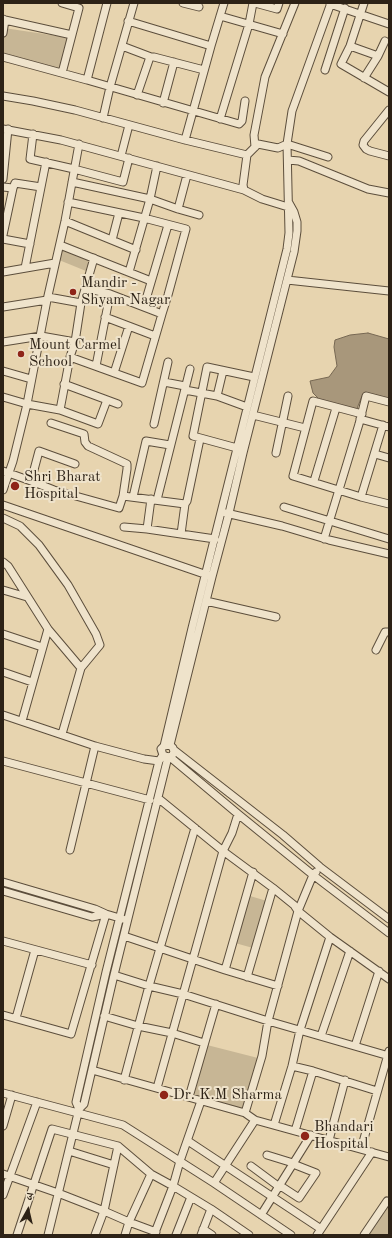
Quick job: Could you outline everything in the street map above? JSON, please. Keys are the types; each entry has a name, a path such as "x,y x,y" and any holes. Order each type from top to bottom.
{"street":[{"path":"62,3 79,5 62,73"},
{"path":"86,80 107,3"},
{"path":"103,118 110,87 134,3"},
{"path":"183,3 200,7"},
{"path":"185,140 194,112 210,46 224,3"},
{"path":"220,119 254,3 277,9 280,3"},
{"path":"255,147 254,135 265,77 295,3"},
{"path":"364,3 350,46 341,64 389,92"},
{"path":"3,715 95,746 144,759 165,757 173,754 169,747 221,512 288,242 289,205 287,144 292,111 331,4 389,24"},
{"path":"324,70 345,8"},
{"path":"220,16 283,34"},
{"path":"3,33 4,20 72,35"},
{"path":"128,21 210,46"},
{"path":"364,78 378,56 385,41"},
{"path":"122,46 151,57 204,70"},
{"path":"350,46 378,56"},
{"path":"3,57 240,124 245,101"},
{"path":"137,95 148,58 151,57"},
{"path":"162,102 174,62"},
{"path":"3,96 54,105 129,126 247,155"},
{"path":"389,110 368,136 363,145 370,151 389,156"},
{"path":"122,156 129,126"},
{"path":"3,179 6,129 79,144 244,190 262,199 289,205 294,212 297,231 295,243 243,453 230,513 208,576 206,601 169,747 161,751 165,757 313,875 389,933"},
{"path":"33,134 30,159 123,182 130,158"},
{"path":"3,490 6,472 27,404 55,263 65,221 79,144"},
{"path":"244,190 243,185 247,155 258,144 278,148 287,144 328,157"},
{"path":"288,160 299,161 368,189 389,193"},
{"path":"25,268 46,162"},
{"path":"129,272 150,199 157,166"},
{"path":"178,209 188,175"},
{"path":"72,182 150,199 199,215"},
{"path":"3,234 15,183 41,188"},
{"path":"3,187 13,188"},
{"path":"68,202 144,218 186,229 142,382 70,357"},
{"path":"112,240 119,213"},
{"path":"65,221 136,250"},
{"path":"144,306 168,225"},
{"path":"3,239 30,244"},
{"path":"288,242 295,243"},
{"path":"60,245 151,281"},
{"path":"60,410 64,384 75,342 81,303 94,258"},
{"path":"3,272 55,263"},
{"path":"287,280 389,291"},
{"path":"85,288 110,294 162,314"},
{"path":"96,366 110,294"},
{"path":"3,307 48,298 81,303"},
{"path":"105,317 155,336"},
{"path":"114,373 128,326"},
{"path":"3,342 41,336 75,342"},
{"path":"154,424 168,362"},
{"path":"237,448 194,438 192,435 207,367 254,377"},
{"path":"147,529 190,369"},
{"path":"217,396 223,370"},
{"path":"3,371 31,379"},
{"path":"164,382 217,396 247,407"},
{"path":"64,384 118,404"},
{"path":"276,453 288,396"},
{"path":"324,539 366,396 389,402"},
{"path":"3,397 27,404 60,410 98,424 107,400"},
{"path":"362,497 375,454 386,426 313,401 293,476 338,490 362,497 389,504"},
{"path":"314,482 336,408"},
{"path":"253,415 305,428"},
{"path":"6,472 54,490 119,508 123,496 127,464 88,446 85,442 84,434 51,423"},
{"path":"181,534 185,504 187,501 200,439"},
{"path":"133,497 146,441 170,445"},
{"path":"31,481 39,451 75,464"},
{"path":"375,454 389,458"},
{"path":"123,496 185,504"},
{"path":"3,505 208,576"},
{"path":"284,507 389,539"},
{"path":"221,512 282,526 324,539 388,551"},
{"path":"3,518 20,526 39,545 68,585 96,634 100,645 81,668 62,734"},
{"path":"124,527 215,539"},
{"path":"3,562 8,566 48,629 81,668"},
{"path":"3,590 27,598"},
{"path":"206,601 276,617"},
{"path":"22,721 48,629"},
{"path":"376,650 386,632 389,632"},
{"path":"3,634 42,647"},
{"path":"3,672 32,682"},
{"path":"70,850 95,746"},
{"path":"169,747 283,835 320,867 389,919"},
{"path":"78,1111 84,1104 114,974 158,798 165,757"},
{"path":"48,1235 73,1134 78,1111 76,1102 104,979 150,800 165,757"},
{"path":"3,762 150,800"},
{"path":"158,798 223,851 254,872 330,937 389,979"},
{"path":"156,1088 223,851 232,833 238,814"},
{"path":"124,1080 149,986 195,828"},
{"path":"245,1113 262,1056 268,1021 298,911 313,875 320,867"},
{"path":"225,970 254,872"},
{"path":"106,914 92,917 3,893 5,882 128,920"},
{"path":"248,977 273,888"},
{"path":"3,1015 71,1034 106,914"},
{"path":"124,936 278,986"},
{"path":"274,1125 292,1066 300,1030 330,937"},
{"path":"3,941 92,965"},
{"path":"16,1018 35,950"},
{"path":"321,1036 350,951"},
{"path":"355,1046 379,971"},
{"path":"114,974 149,986 183,994 268,1021 388,1054 361,1149"},
{"path":"189,1097 216,1004"},
{"path":"104,1016 138,1026 172,1033 204,1043"},
{"path":"292,1066 345,1080 377,1091"},
{"path":"92,1070 245,1113 255,1120 389,1157"},
{"path":"295,1131 313,1071"},
{"path":"329,1140 345,1080"},
{"path":"3,1093 78,1111 123,1125 214,1182 292,1235"},
{"path":"3,1126 5,1112 12,1095"},
{"path":"6,1175 104,1210 155,1233 173,1186 201,1100"},
{"path":"3,1195 6,1175 37,1102"},
{"path":"214,1182 255,1120"},
{"path":"17,1235 52,1129 118,1146 151,1174 191,1196 249,1235"},
{"path":"261,1215 311,1135"},
{"path":"188,1141 272,1196 319,1232 372,1152"},
{"path":"95,1235 104,1210 118,1146"},
{"path":"69,1151 114,1165"},
{"path":"251,1166 299,1198 316,1173 267,1156"},
{"path":"125,1235 129,1222 151,1174"},
{"path":"176,1235 191,1196"},
{"path":"364,1235 387,1201 389,1202"},
{"path":"211,1209 202,1232 212,1235"}],"shaded area":[{"path":"4,28 71,38 62,73 3,62"},
{"path":"62,249 90,261 86,271 59,260"},
{"path":"368,333 389,339 389,401 368,395 362,396 356,411 320,400 313,393 310,381 329,377 337,366 334,347 335,340 350,335"},
{"path":"250,896 267,901 253,948 235,943"},
{"path":"207,1045 258,1058 242,1110 194,1096"},
{"path":"389,1204 389,1235 372,1235 369,1233"}],"place":[{"name":"Mandir - Shyam Nagar","path":"73,292"},
{"name":"Mount Carmel School","path":"21,354"},
{"name":"Shri Bharat Hospital","path":"15,486"},
{"name":"Dr. K.M Sharma","path":"164,1095"},
{"name":"Bhandari Hospital","path":"305,1136"}]}
